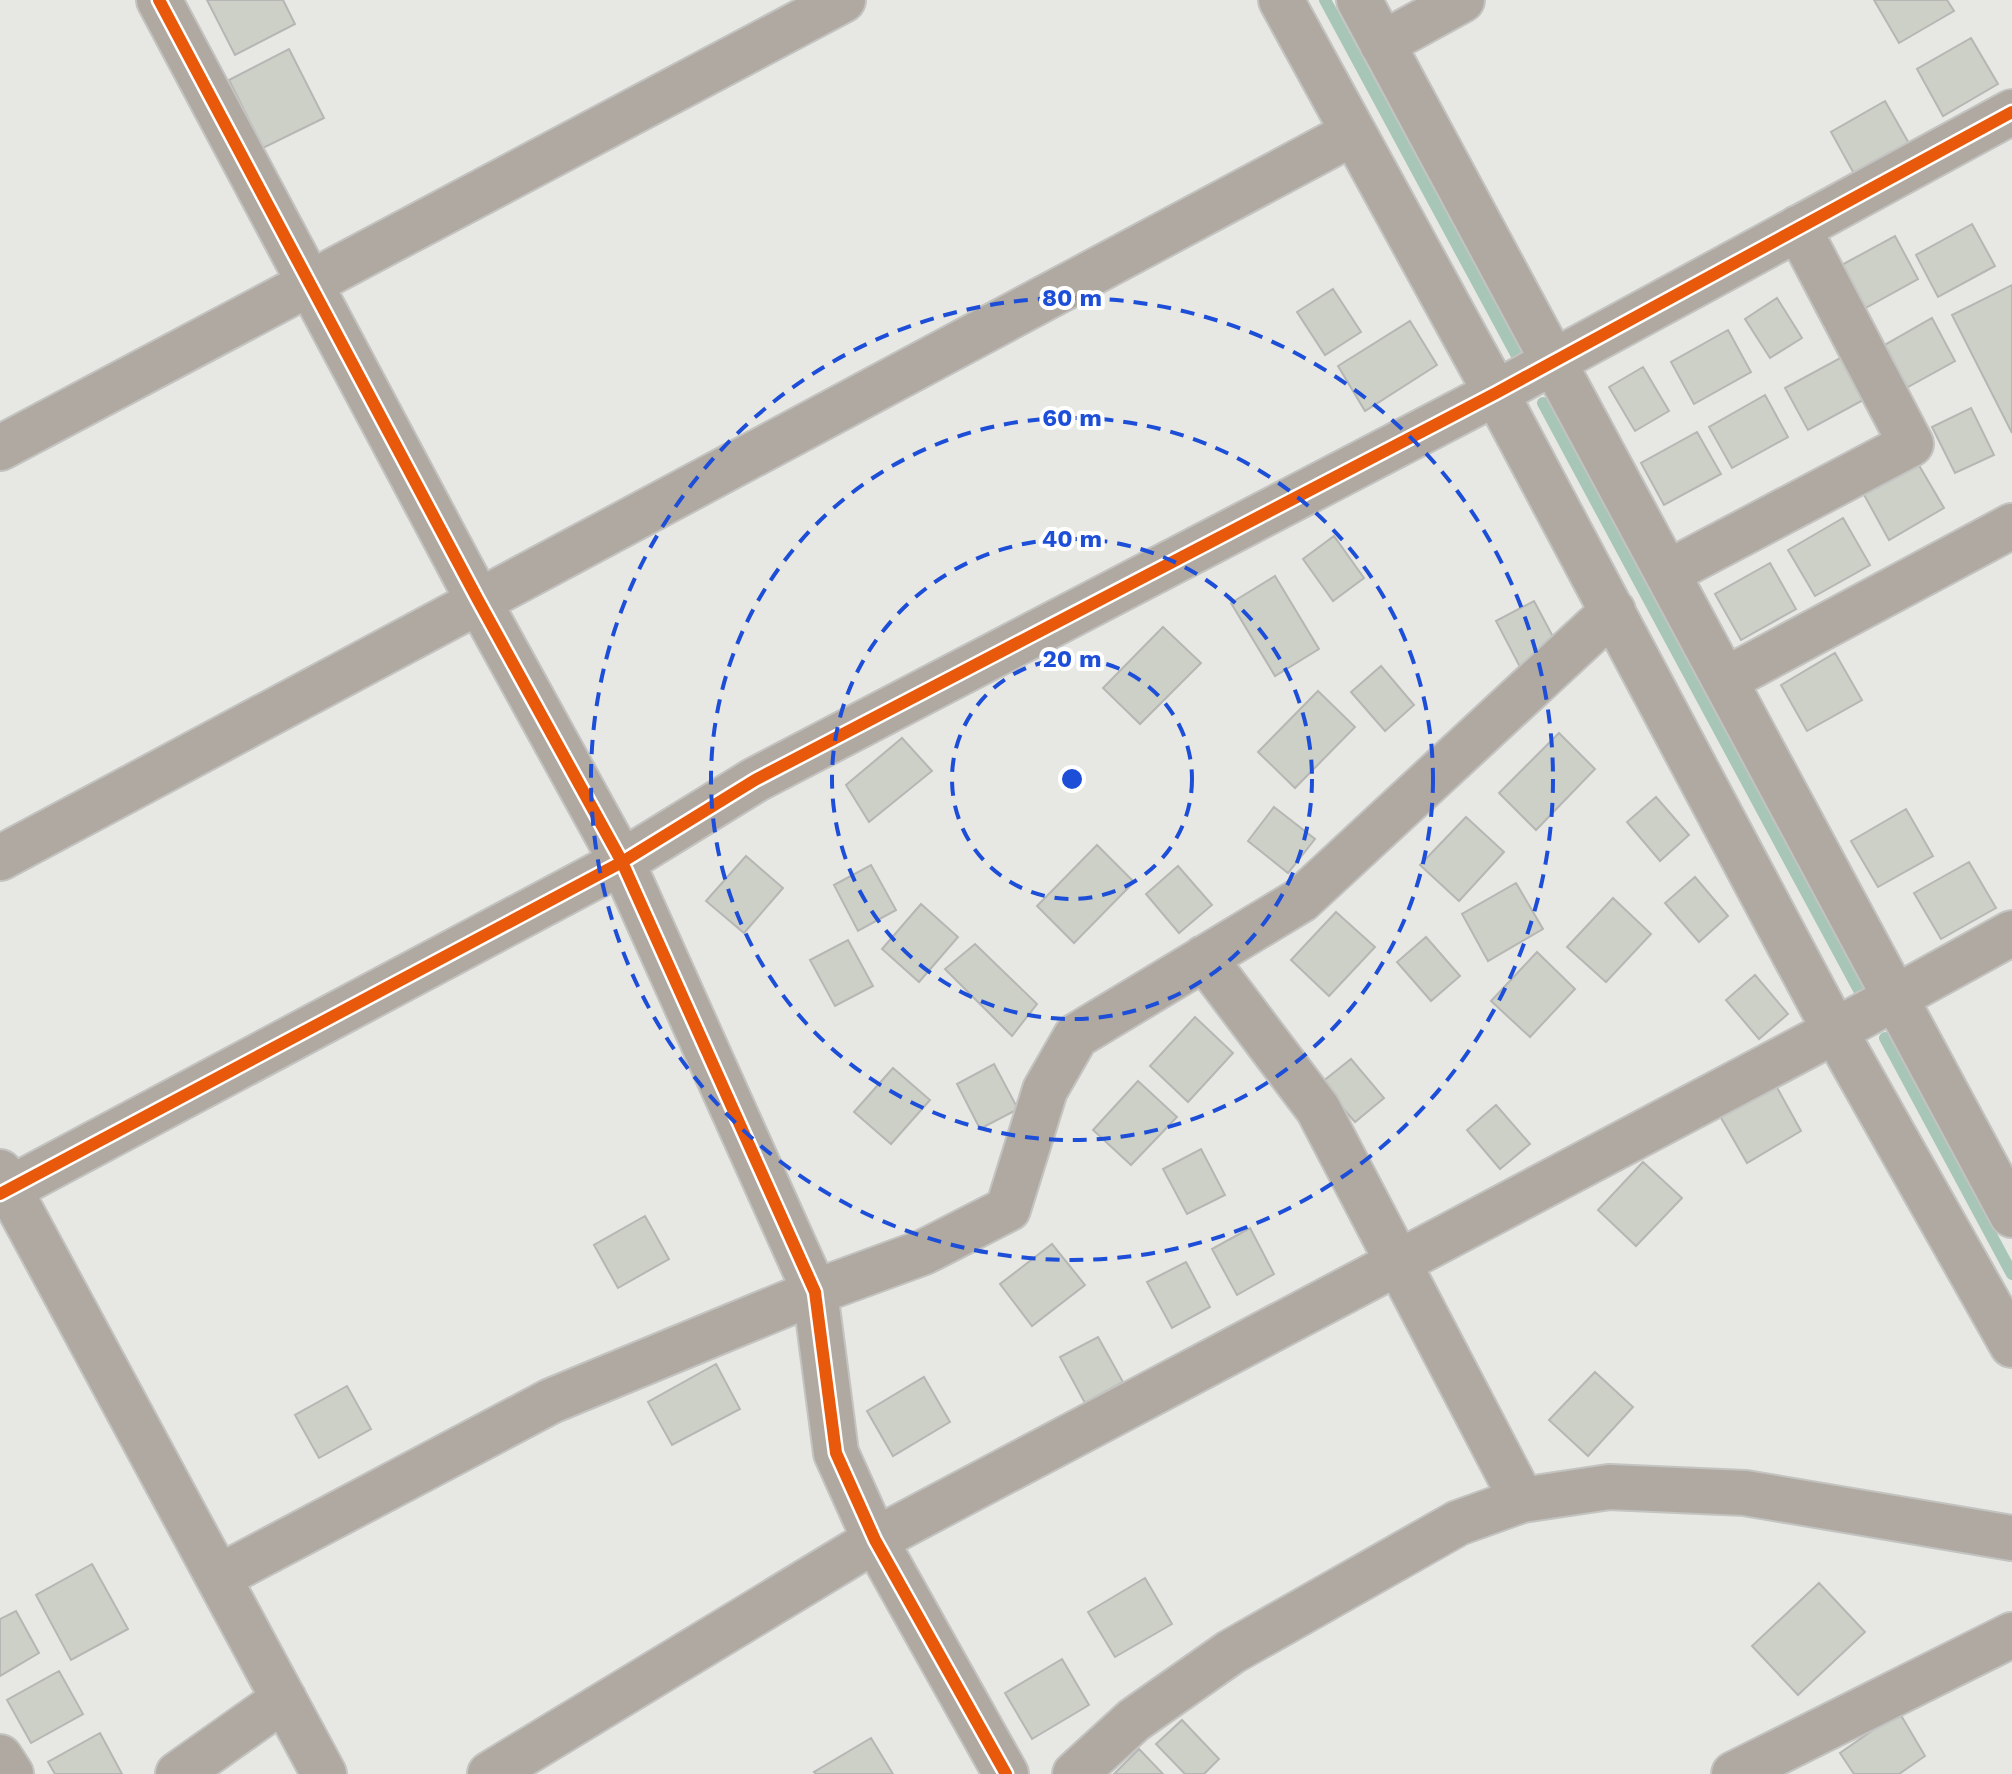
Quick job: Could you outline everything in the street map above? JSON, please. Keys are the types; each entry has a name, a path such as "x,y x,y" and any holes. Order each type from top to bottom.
{"street":[{"path":"159,0 478,600 622,862 815,1292 836,1453 875,1540 1006,1774"},
{"path":"0,448 843,0"},
{"path":"1281,0 1496,393 1835,1031 2012,1345"},
{"path":"1359,0 2012,1215"},
{"path":"1382,44 1462,0"},
{"path":"324,1774 3,1185 622,862 755,780 1496,393 2012,112"},
{"path":"0,858 478,600 1231,202 1353,133"},
{"path":"1667,573 1911,444 1798,228"},
{"path":"1725,680 2012,526"},
{"path":"219,1577 551,1401 815,1292 924,1252 1008,1209 1045,1090 1076,1036 1301,900 1613,611"},
{"path":"490,1774 875,1540 1835,1031 2012,933"},
{"path":"1204,958 1318,1109 1396,1264 1522,1500"},
{"path":"1075,1774 1134,1720 1231,1652 1458,1523 1522,1500 1609,1487 1745,1493 2012,1538"},
{"path":"1734,1774 2012,1635"},
{"path":"178,1774 284,1699"},
{"path":"0,1757 11,1774"}],"building":[{"path":"207,0 283,0 295,24 235,55"},
{"path":"1874,0 1947,0 1954,11 1899,43"},
{"path":"1971,38 1998,84 1943,116 1917,69"},
{"path":"289,49 324,118 263,148 229,80"},
{"path":"1885,101 1911,147 1857,179 1831,132"},
{"path":"1972,224 1995,266 1938,297 1916,255"},
{"path":"1895,236 1918,279 1862,310 1838,267"},
{"path":"2012,285 2012,433 1952,315"},
{"path":"1333,289 1361,332 1325,355 1297,312"},
{"path":"1777,298 1802,338 1770,358 1745,319"},
{"path":"1932,318 1955,361 1899,392 1876,350"},
{"path":"1410,321 1437,365 1365,411 1338,366"},
{"path":"1728,330 1751,372 1694,404 1671,362"},
{"path":"1842,357 1865,399 1808,430 1785,388"},
{"path":"1643,367 1669,411 1635,431 1609,387"},
{"path":"1765,395 1788,437 1732,468 1709,427"},
{"path":"1971,408 1994,455 1955,473 1932,427"},
{"path":"1697,432 1721,474 1664,505 1641,463"},
{"path":"1917,462 1944,508 1889,540 1863,493"},
{"path":"1843,518 1870,565 1815,596 1788,550"},
{"path":"1334,536 1364,578 1333,601 1303,559"},
{"path":"1770,563 1796,609 1741,640 1715,594"},
{"path":"1275,576 1319,649 1275,676 1231,603"},
{"path":"1534,601 1558,646 1520,667 1496,621"},
{"path":"1163,627 1201,663 1140,724 1103,688"},
{"path":"1835,653 1862,700 1807,731 1781,685"},
{"path":"1381,666 1414,705 1385,731 1351,692"},
{"path":"1318,691 1355,727 1295,788 1258,752"},
{"path":"1559,733 1595,769 1536,830 1499,793"},
{"path":"902,738 932,771 869,822 846,785"},
{"path":"1656,797 1689,835 1660,861 1627,822"},
{"path":"1274,807 1315,839 1288,873 1248,841"},
{"path":"1906,809 1933,856 1878,887 1851,841"},
{"path":"1466,817 1504,852 1459,901 1420,865"},
{"path":"1097,845 1134,882 1074,943 1037,906"},
{"path":"746,856 783,888 744,933 706,901"},
{"path":"1969,862 1996,908 1941,939 1914,893"},
{"path":"871,865 896,910 858,931 834,885"},
{"path":"1178,866 1212,905 1179,933 1146,894"},
{"path":"1695,877 1728,916 1699,942 1665,903"},
{"path":"1516,883 1543,929 1488,961 1462,914"},
{"path":"1613,898 1651,934 1606,982 1567,947"},
{"path":"921,904 958,937 919,982 882,949"},
{"path":"1336,912 1375,947 1329,996 1291,960"},
{"path":"1426,937 1460,976 1431,1001 1397,962"},
{"path":"848,940 873,986 835,1006 810,960"},
{"path":"975,944 1037,1004 1012,1036 945,969"},
{"path":"1537,952 1575,989 1530,1037 1491,1001"},
{"path":"1755,975 1788,1014 1759,1039 1726,1000"},
{"path":"1195,1017 1233,1053 1188,1102 1150,1066"},
{"path":"1351,1059 1384,1098 1355,1122 1321,1083"},
{"path":"994,1064 1018,1109 980,1129 957,1084"},
{"path":"893,1068 930,1100 891,1144 854,1112"},
{"path":"1138,1081 1177,1117 1131,1165 1093,1130"},
{"path":"1775,1084 1801,1131 1747,1163 1720,1116"},
{"path":"1496,1105 1530,1144 1500,1169 1467,1130"},
{"path":"1201,1149 1225,1195 1187,1214 1163,1169"},
{"path":"1643,1162 1682,1198 1636,1246 1598,1210"},
{"path":"645,1216 669,1259 618,1288 594,1245"},
{"path":"1250,1228 1274,1274 1237,1295 1212,1249"},
{"path":"1052,1244 1085,1285 1032,1326 1000,1284"},
{"path":"1186,1262 1210,1307 1172,1328 1147,1282"},
{"path":"1098,1337 1123,1382 1085,1403 1060,1357"},
{"path":"716,1364 740,1409 672,1445 648,1402"},
{"path":"1595,1372 1633,1407 1588,1456 1549,1420"},
{"path":"924,1377 950,1422 893,1456 867,1411"},
{"path":"347,1386 371,1429 319,1458 295,1415"},
{"path":"92,1564 128,1629 71,1660 36,1595"},
{"path":"1145,1578 1172,1624 1115,1657 1088,1612"},
{"path":"1819,1583 1865,1632 1798,1695 1752,1646"},
{"path":"16,1611 39,1653 0,1676 0,1619"},
{"path":"1062,1659 1089,1705 1032,1739 1005,1693"},
{"path":"59,1671 83,1714 31,1743 7,1700"},
{"path":"1899,1712 1925,1756 1899,1774 1854,1774 1840,1753"},
{"path":"1182,1720 1219,1759 1204,1774 1185,1774 1156,1744"},
{"path":"100,1733 122,1774 55,1774 48,1762"},
{"path":"871,1738 893,1774 814,1772"},
{"path":"1139,1749 1163,1774 1114,1774"}],"waterway":[{"path":"1325,0 1522,365"},
{"path":"1543,403 1859,990"},
{"path":"1885,1038 2012,1274"}],"cycle path":[{"path":"159,0 478,600 622,862 815,1292 836,1453 875,1540 1006,1774"},
{"path":"0,1194 622,862 755,780 1496,393 2012,112"}]}
